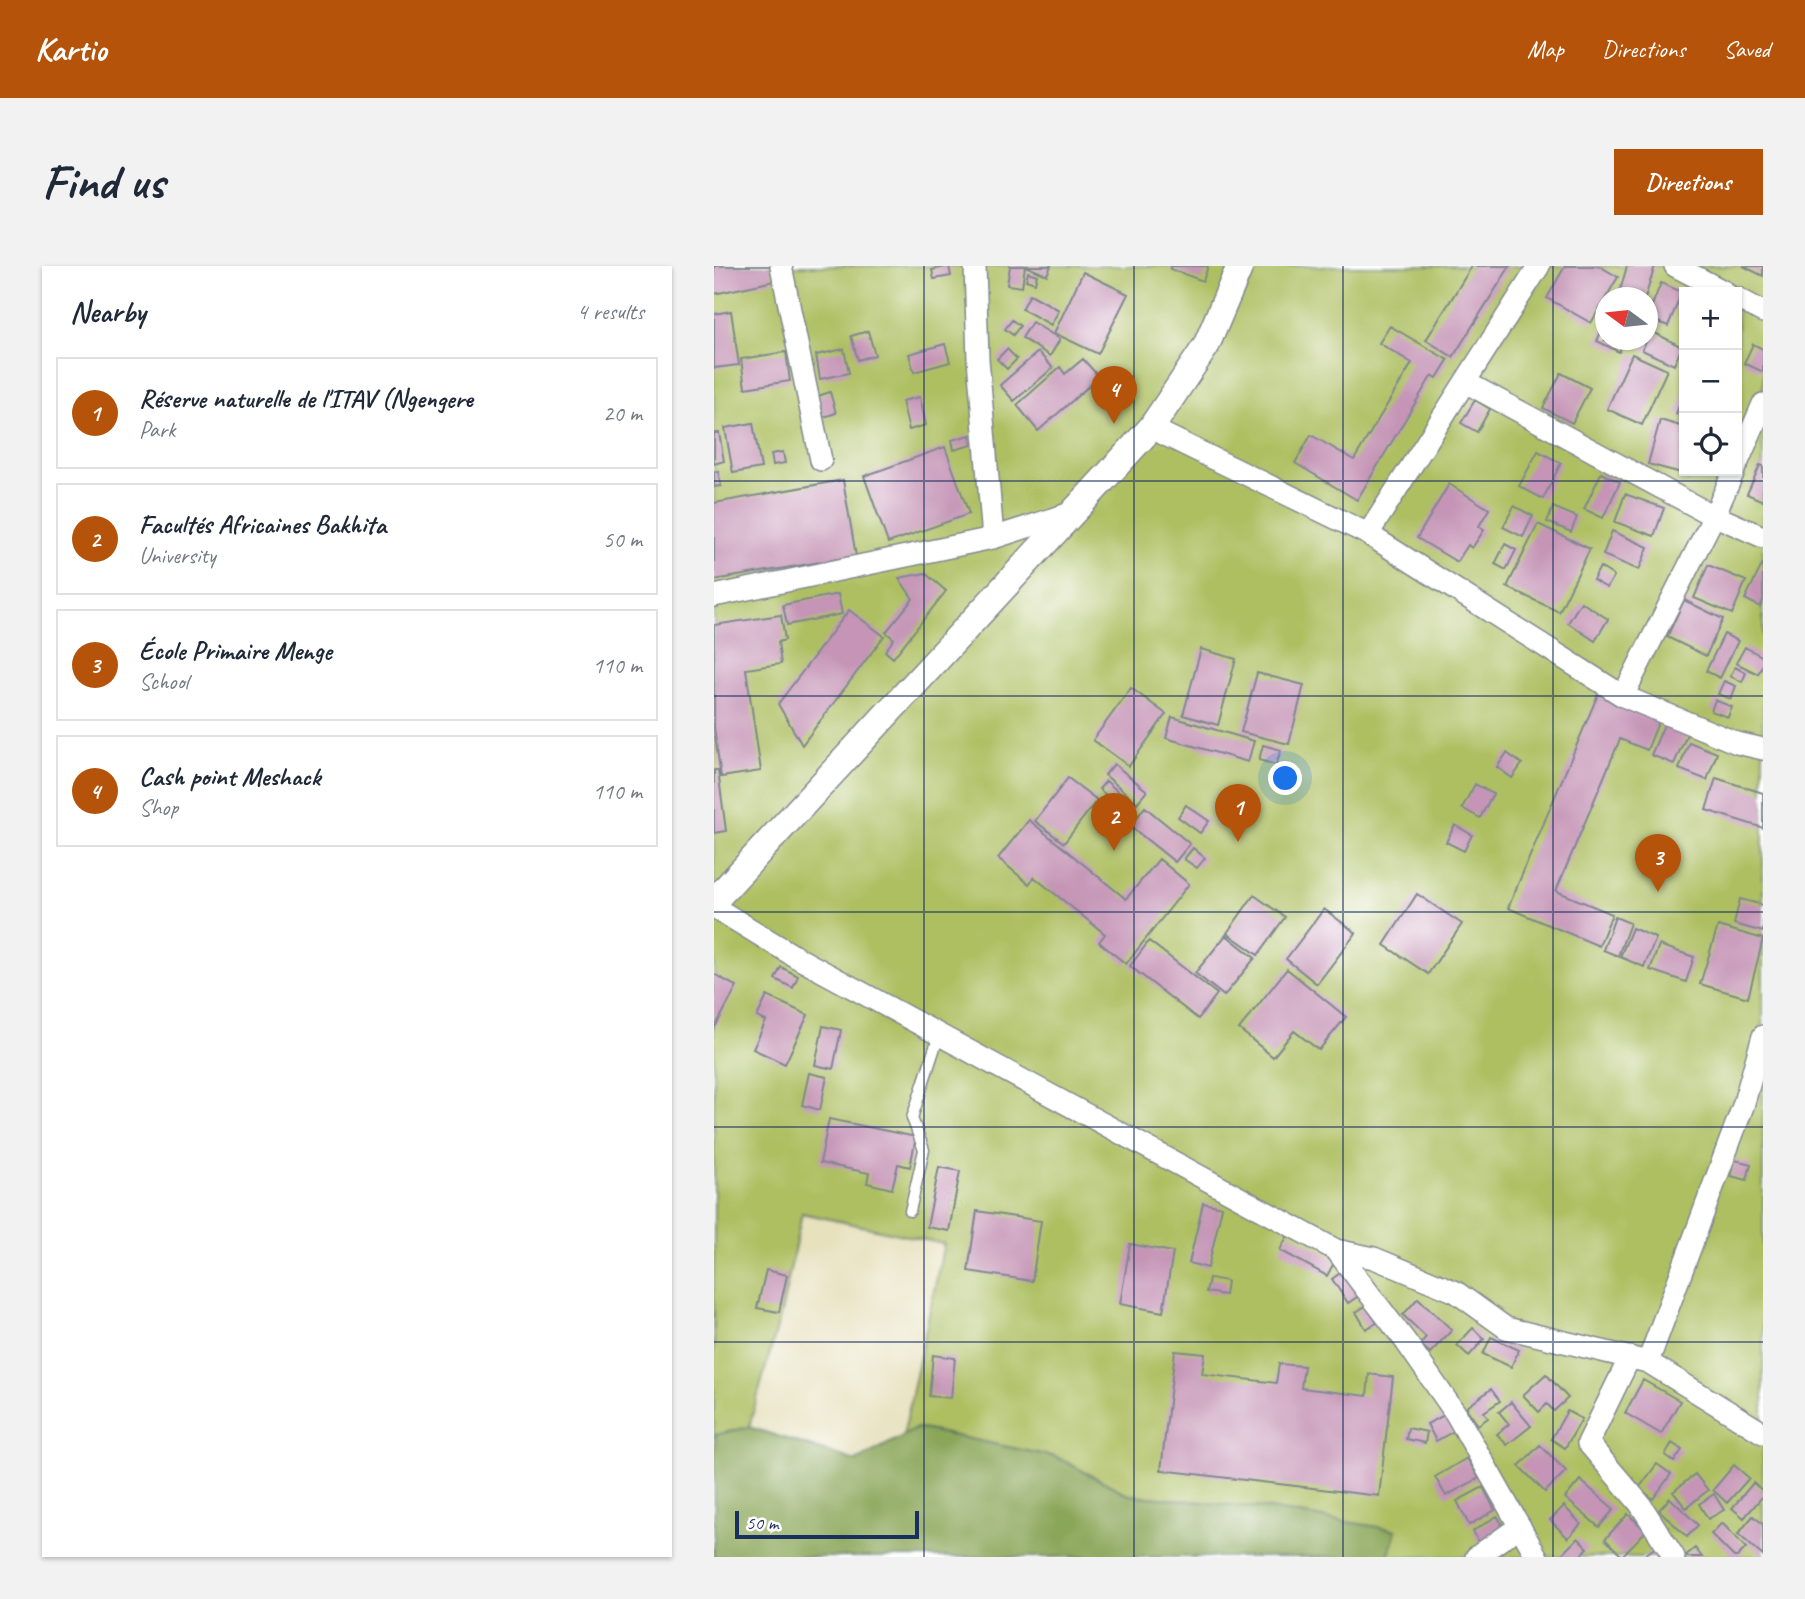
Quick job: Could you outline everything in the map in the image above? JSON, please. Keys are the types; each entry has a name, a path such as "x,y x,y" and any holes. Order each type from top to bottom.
{"street":[{"path":"781,266 821,460"},
{"path":"975,266 978,359 993,538"},
{"path":"714,901 1151,428 1206,346 1240,266"},
{"path":"1368,534 1539,266"},
{"path":"1675,266 1716,287"},
{"path":"1742,301 1763,312"},
{"path":"1465,382 1714,516 1763,537"},
{"path":"1742,452 1763,404"},
{"path":"1151,428 1368,534 1623,695 1737,743 1763,749"},
{"path":"1623,695 1732,476"},
{"path":"714,596 993,538 1070,513"},
{"path":"714,907 796,957 1336,1250 1374,1258 1456,1292 1506,1328 1639,1360 1763,1433"},
{"path":"1674,1557 1640,1504 1588,1443 1639,1360 1753,1108 1763,1036"},
{"path":"1336,1250 1457,1414 1537,1557"},
{"path":"1476,1557 1520,1526"}],"lane":[{"path":"910,1211 924,1150 912,1118 939,1035"}],"green space":[{"path":"714,266 1763,266 1763,1557 1388,1557 1396,1530 1263,1508 1129,1495 1056,1457 918,1428 903,1436 944,1244 802,1213 781,1313 749,1427 715,1435 714,1439"},
{"path":"749,1427 856,1461 917,1428 1056,1457 1129,1495 1263,1508 1396,1530 1388,1557 714,1557 715,1435"}],"building":[{"path":"714,266 770,266 774,281 714,294"},
{"path":"949,266 951,276 934,279 932,270"},
{"path":"1010,266 1025,266 1022,287 1007,285"},
{"path":"1025,266 1051,266 1047,275"},
{"path":"1171,266 1208,266 1203,281 1170,269"},
{"path":"1472,266 1510,266 1453,357 1426,340"},
{"path":"1565,266 1599,266 1618,277 1612,287 1595,287 1595,316 1591,323 1547,298"},
{"path":"1627,266 1655,266 1648,287 1621,287"},
{"path":"1743,266 1763,266 1763,276"},
{"path":"1028,272 1037,275 1035,283 1026,280"},
{"path":"1083,272 1128,294 1098,354 1054,333"},
{"path":"1661,283 1679,291 1679,299 1668,326 1658,322 1658,290"},
{"path":"1030,294 1059,310 1051,325 1022,309"},
{"path":"731,311 739,365 714,368 714,314"},
{"path":"1012,320 1020,326 1013,335 1005,329"},
{"path":"1032,322 1060,339 1050,356 1022,338"},
{"path":"1390,326 1448,360 1437,378 1432,375 1357,500 1295,463 1311,435 1354,460 1412,363 1379,343"},
{"path":"868,331 875,355 858,360 851,336"},
{"path":"1658,335 1679,345 1674,365 1642,350 1658,350"},
{"path":"945,344 950,362 914,372 909,354"},
{"path":"1753,344 1763,349 1763,372 1744,363"},
{"path":"844,349 849,373 820,379 816,355"},
{"path":"1007,349 1017,359 1007,369 997,359"},
{"path":"786,352 790,381 745,388 741,359"},
{"path":"1038,352 1053,368 1014,401 1000,385"},
{"path":"1632,354 1667,370 1642,425 1607,409"},
{"path":"1083,359 1099,377 1038,431 1017,405 1060,367 1065,374"},
{"path":"1561,373 1590,388 1572,423 1543,408"},
{"path":"830,392 836,413 824,417 818,396"},
{"path":"920,397 926,425 909,430 902,401"},
{"path":"1475,400 1490,409 1477,432 1461,423"},
{"path":"1660,420 1679,426 1679,472 1648,464"},
{"path":"753,423 761,468 733,473 725,428"},
{"path":"714,433 719,433 724,461 714,464"},
{"path":"970,435 972,445 954,450 952,440"},
{"path":"945,447 969,514 888,543 864,476"},
{"path":"1538,451 1561,463 1543,499 1519,486"},
{"path":"783,452 785,463 773,465 771,454"},
{"path":"1760,465 1763,466 1763,501 1747,494"},
{"path":"718,471 721,486 714,487 714,472"},
{"path":"1601,473 1620,482 1603,518 1584,509"},
{"path":"843,480 856,556 714,580 714,503"},
{"path":"1449,484 1489,509 1479,526 1484,530 1472,548 1468,545 1457,562 1417,538"},
{"path":"1625,494 1664,508 1654,536 1615,522"},
{"path":"1514,506 1533,516 1523,537 1503,527"},
{"path":"1553,507 1577,517 1571,532 1547,522"},
{"path":"1538,524 1590,549 1559,612 1507,587"},
{"path":"1612,531 1648,547 1639,570 1603,555"},
{"path":"1505,544 1516,550 1506,570 1495,564"},
{"path":"1763,563 1763,601 1760,607 1745,599"},
{"path":"1708,565 1746,581 1732,614 1694,598"},
{"path":"1600,567 1614,576 1607,588 1593,580"},
{"path":"925,573 946,591 893,658 885,651 894,639 886,632 913,599 899,578"},
{"path":"838,594 842,614 787,625 783,605"},
{"path":"1684,600 1723,619 1706,656 1667,637"},
{"path":"1581,602 1608,619 1595,641 1568,623"},
{"path":"849,610 884,636 802,745 778,704"},
{"path":"781,615 785,640 778,642 781,664 746,669 761,771 721,777 714,728 714,625"},
{"path":"1724,634 1738,641 1720,678 1706,671"},
{"path":"1745,647 1763,657 1758,674 1736,663"},
{"path":"1201,649 1236,659 1218,725 1183,715"},
{"path":"1735,667 1746,673 1742,682 1730,676"},
{"path":"1257,673 1304,685 1289,744 1241,732"},
{"path":"1724,681 1736,686 1731,699 1718,694"},
{"path":"1131,688 1166,714 1129,766 1093,740"},
{"path":"1599,692 1660,718 1647,750 1620,739 1556,891 1612,914 1599,946 1508,908"},
{"path":"1715,700 1732,707 1728,717 1711,711"},
{"path":"1172,717 1254,741 1248,762 1166,738"},
{"path":"1665,722 1688,732 1674,764 1651,755"},
{"path":"1689,742 1717,753 1707,780 1679,769"},
{"path":"1263,745 1281,750 1276,765 1259,760"},
{"path":"1507,753 1522,764 1512,778 1497,767"},
{"path":"1114,764 1147,791 1137,803 1105,775"},
{"path":"714,770 718,770 726,831 714,833"},
{"path":"1068,778 1097,800 1064,843 1035,821"},
{"path":"1716,778 1763,793 1763,828 1706,810"},
{"path":"1106,781 1121,794 1114,802 1099,789"},
{"path":"1475,784 1493,794 1480,818 1462,808"},
{"path":"1186,805 1209,821 1200,833 1178,817"},
{"path":"1145,807 1190,844 1175,862 1130,826"},
{"path":"1029,820 1126,899 1159,859 1189,884 1126,964 1099,942 1105,934 1034,877 1029,884 998,858"},
{"path":"1455,825 1472,835 1464,851 1446,842"},
{"path":"1193,848 1205,858 1197,868 1184,859"},
{"path":"1417,894 1462,924 1428,974 1384,945"},
{"path":"1254,895 1285,917 1258,955 1227,933"},
{"path":"1740,899 1763,905 1763,932 1734,924"},
{"path":"1324,909 1356,933 1317,984 1286,959"},
{"path":"1615,917 1630,923 1618,956 1603,950"},
{"path":"1718,926 1763,939 1748,998 1700,984"},
{"path":"1632,928 1656,938 1644,967 1620,957"},
{"path":"1226,935 1255,958 1224,996 1195,973"},
{"path":"1149,941 1217,994 1198,1019 1130,966"},
{"path":"1659,945 1694,957 1686,982 1650,970"},
{"path":"781,967 798,976 793,988 775,979"},
{"path":"1287,969 1346,1017 1319,1050 1294,1031 1273,1057 1239,1029"},
{"path":"714,974 737,987 714,1029"},
{"path":"767,996 808,1015 785,1064 753,1049 766,1021 757,1017"},
{"path":"823,1026 841,1030 833,1069 815,1065"},
{"path":"809,1073 827,1077 820,1110 802,1105"},
{"path":"829,1119 916,1137 910,1167 898,1164 892,1189 867,1183 869,1173 820,1163"},
{"path":"1735,1160 1751,1164 1747,1180 1731,1176"},
{"path":"939,1167 960,1171 949,1231 927,1227"},
{"path":"1203,1203 1222,1207 1208,1268 1189,1263"},
{"path":"977,1211 1041,1221 1032,1281 968,1271"},
{"path":"1289,1233 1336,1259 1327,1276 1280,1250"},
{"path":"1130,1244 1173,1252 1163,1312 1120,1304"},
{"path":"766,1270 787,1275 779,1312 757,1308"},
{"path":"1343,1271 1360,1295 1348,1303 1332,1279"},
{"path":"1209,1278 1227,1281 1225,1295 1206,1292"},
{"path":"1418,1298 1452,1330 1430,1353 1420,1344 1426,1337 1403,1315"},
{"path":"1366,1306 1377,1323 1366,1329 1356,1312"},
{"path":"1473,1328 1484,1339 1469,1356 1457,1345"},
{"path":"1491,1337 1519,1350 1511,1367 1483,1354"},
{"path":"1175,1351 1205,1354 1202,1374 1276,1383 1279,1364 1304,1366 1301,1388 1367,1396 1369,1374 1393,1377 1379,1496 1161,1470"},
{"path":"933,1355 955,1358 951,1398 929,1396"},
{"path":"1546,1374 1568,1398 1554,1411 1547,1404 1539,1412 1523,1395"},
{"path":"1643,1380 1680,1401 1661,1434 1625,1413"},
{"path":"1491,1389 1500,1401 1484,1412 1488,1418 1478,1425 1466,1408"},
{"path":"1511,1402 1531,1426 1507,1445 1497,1434 1509,1424 1499,1412"},
{"path":"1567,1411 1582,1419 1565,1448 1551,1439"},
{"path":"1446,1414 1454,1431 1436,1441 1427,1424"},
{"path":"1408,1428 1427,1432 1425,1443 1406,1439"},
{"path":"1672,1443 1682,1450 1674,1462 1665,1455"},
{"path":"1540,1445 1566,1471 1545,1492 1519,1466"},
{"path":"1467,1458 1479,1478 1446,1496 1435,1477"},
{"path":"1657,1464 1671,1474 1653,1499 1639,1488"},
{"path":"1734,1465 1749,1478 1727,1503 1713,1490"},
{"path":"1695,1474 1708,1490 1686,1508 1673,1492"},
{"path":"1580,1480 1614,1509 1599,1527 1565,1498"},
{"path":"1753,1483 1763,1491 1763,1496 1744,1518 1732,1508"},
{"path":"1483,1487 1495,1510 1469,1525 1457,1501"},
{"path":"1714,1494 1724,1510 1708,1519 1699,1504"},
{"path":"1670,1498 1698,1525 1687,1537 1659,1510"},
{"path":"1564,1506 1581,1524 1568,1538 1550,1520"},
{"path":"1628,1514 1646,1531 1622,1556 1605,1539"},
{"path":"1497,1516 1503,1525 1479,1543 1473,1531"},
{"path":"1753,1516 1763,1524 1763,1556 1738,1534"},
{"path":"1722,1523 1746,1548 1737,1557 1711,1534"},
{"path":"1578,1538 1588,1548 1579,1557 1559,1557"},
{"path":"1656,1547 1664,1557 1642,1557"},
{"path":"1695,1548 1702,1557 1684,1557"}],"place":[{"name":"Cash point Meshack","path":"1114,424"},
{"name":"Réserve naturelle de l'ITAV (Ngengere","path":"1238,842"},
{"name":"Facultés Africaines Bakhita","path":"1114,851"},
{"name":"École Primaire Menge","path":"1658,892"}]}
